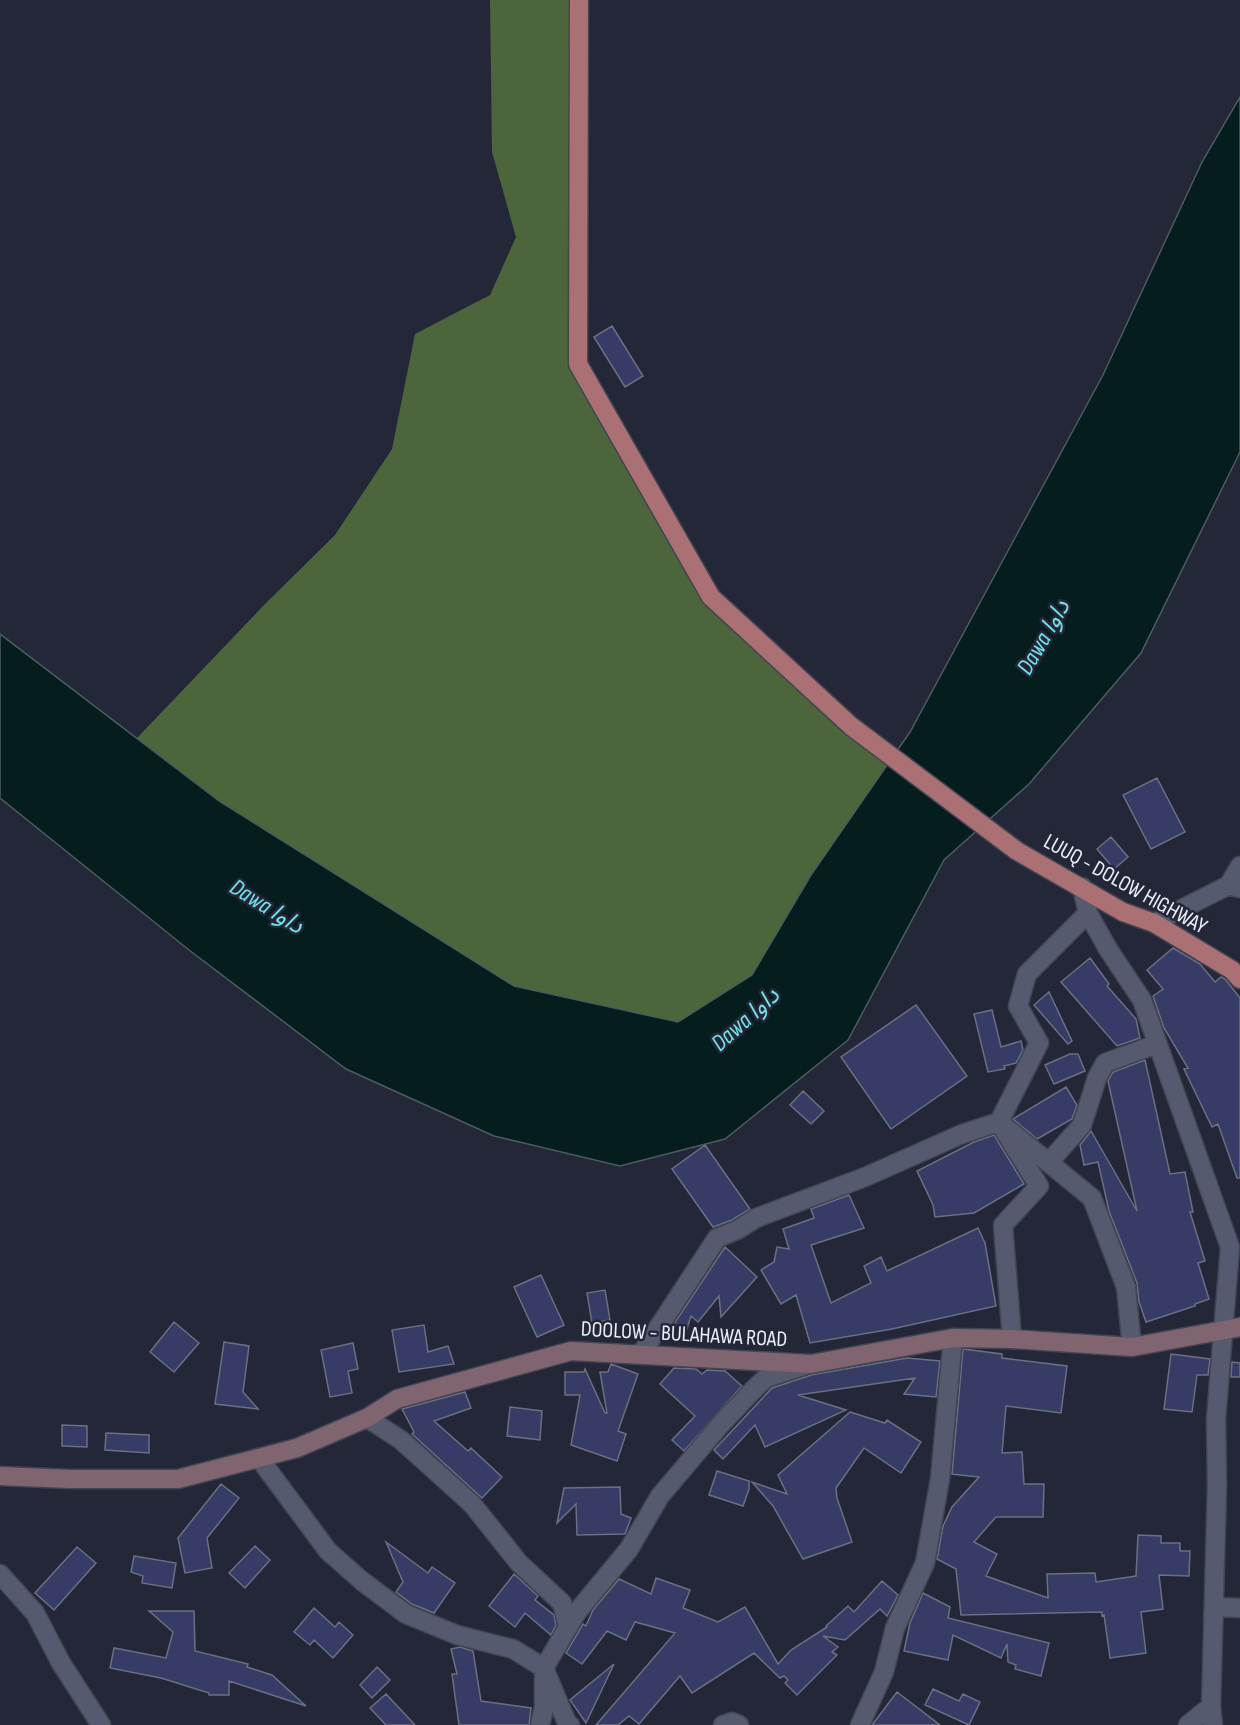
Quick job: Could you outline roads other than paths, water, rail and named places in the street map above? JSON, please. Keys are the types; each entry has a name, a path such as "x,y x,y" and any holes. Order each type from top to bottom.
{"main road":[{"name":"LUUQ - DOLOW HIGHWAY","path":"579,0 578,364 711,597 851,726 1017,851 1123,912 1154,923 1232,970 1240,979"},
{"name":"DOOLOW - BULAHAWA ROAD","path":"0,1476 70,1479 178,1479 297,1448 367,1418 398,1399 571,1351 811,1364 953,1338 1012,1339 1132,1347 1232,1328"}],"street":[{"path":"1154,923 1235,886 1240,866"},
{"path":"1082,887 1088,913 1108,949 1142,1000 1230,1247 1232,1328 1216,1419 1215,1606 1211,1706 1213,1725"},
{"path":"641,1354 717,1238 737,1230 756,1218 866,1178 962,1134 999,1122 1039,1043 1018,1006 1027,974 1088,913"},
{"path":"1049,1162 1082,1125 1097,1078 1105,1064 1157,1044"},
{"path":"999,1122 1092,1198 1126,1287 1132,1347"},
{"path":"999,1122 1039,1186 1003,1225 1012,1339"},
{"path":"860,1725 884,1672 895,1628 926,1563 940,1479 953,1338"},
{"path":"540,1725 544,1707 544,1668 577,1612 628,1549 660,1496 721,1424 766,1378 811,1364"},
{"path":"367,1418 401,1440 472,1504 519,1563 562,1603 568,1626"},
{"path":"259,1458 328,1551 362,1581 406,1614 457,1635 513,1649 544,1668 567,1723 570,1725"},
{"path":"0,1574 35,1612 61,1663 101,1725"},
{"path":"1215,1606 1240,1608"},
{"path":"1188,1725 1211,1706"},
{"path":"723,1725 732,1722 739,1725"}],"water":[{"name":"Dawa داوا","path":"1240,97 1240,452 1141,653 1029,784 944,860 848,1040 725,1139 620,1166 494,1136 346,1069 189,950 0,798 0,634 219,801 514,986 678,1022 752,975 811,875 910,732 1103,375 1202,162"}]}
